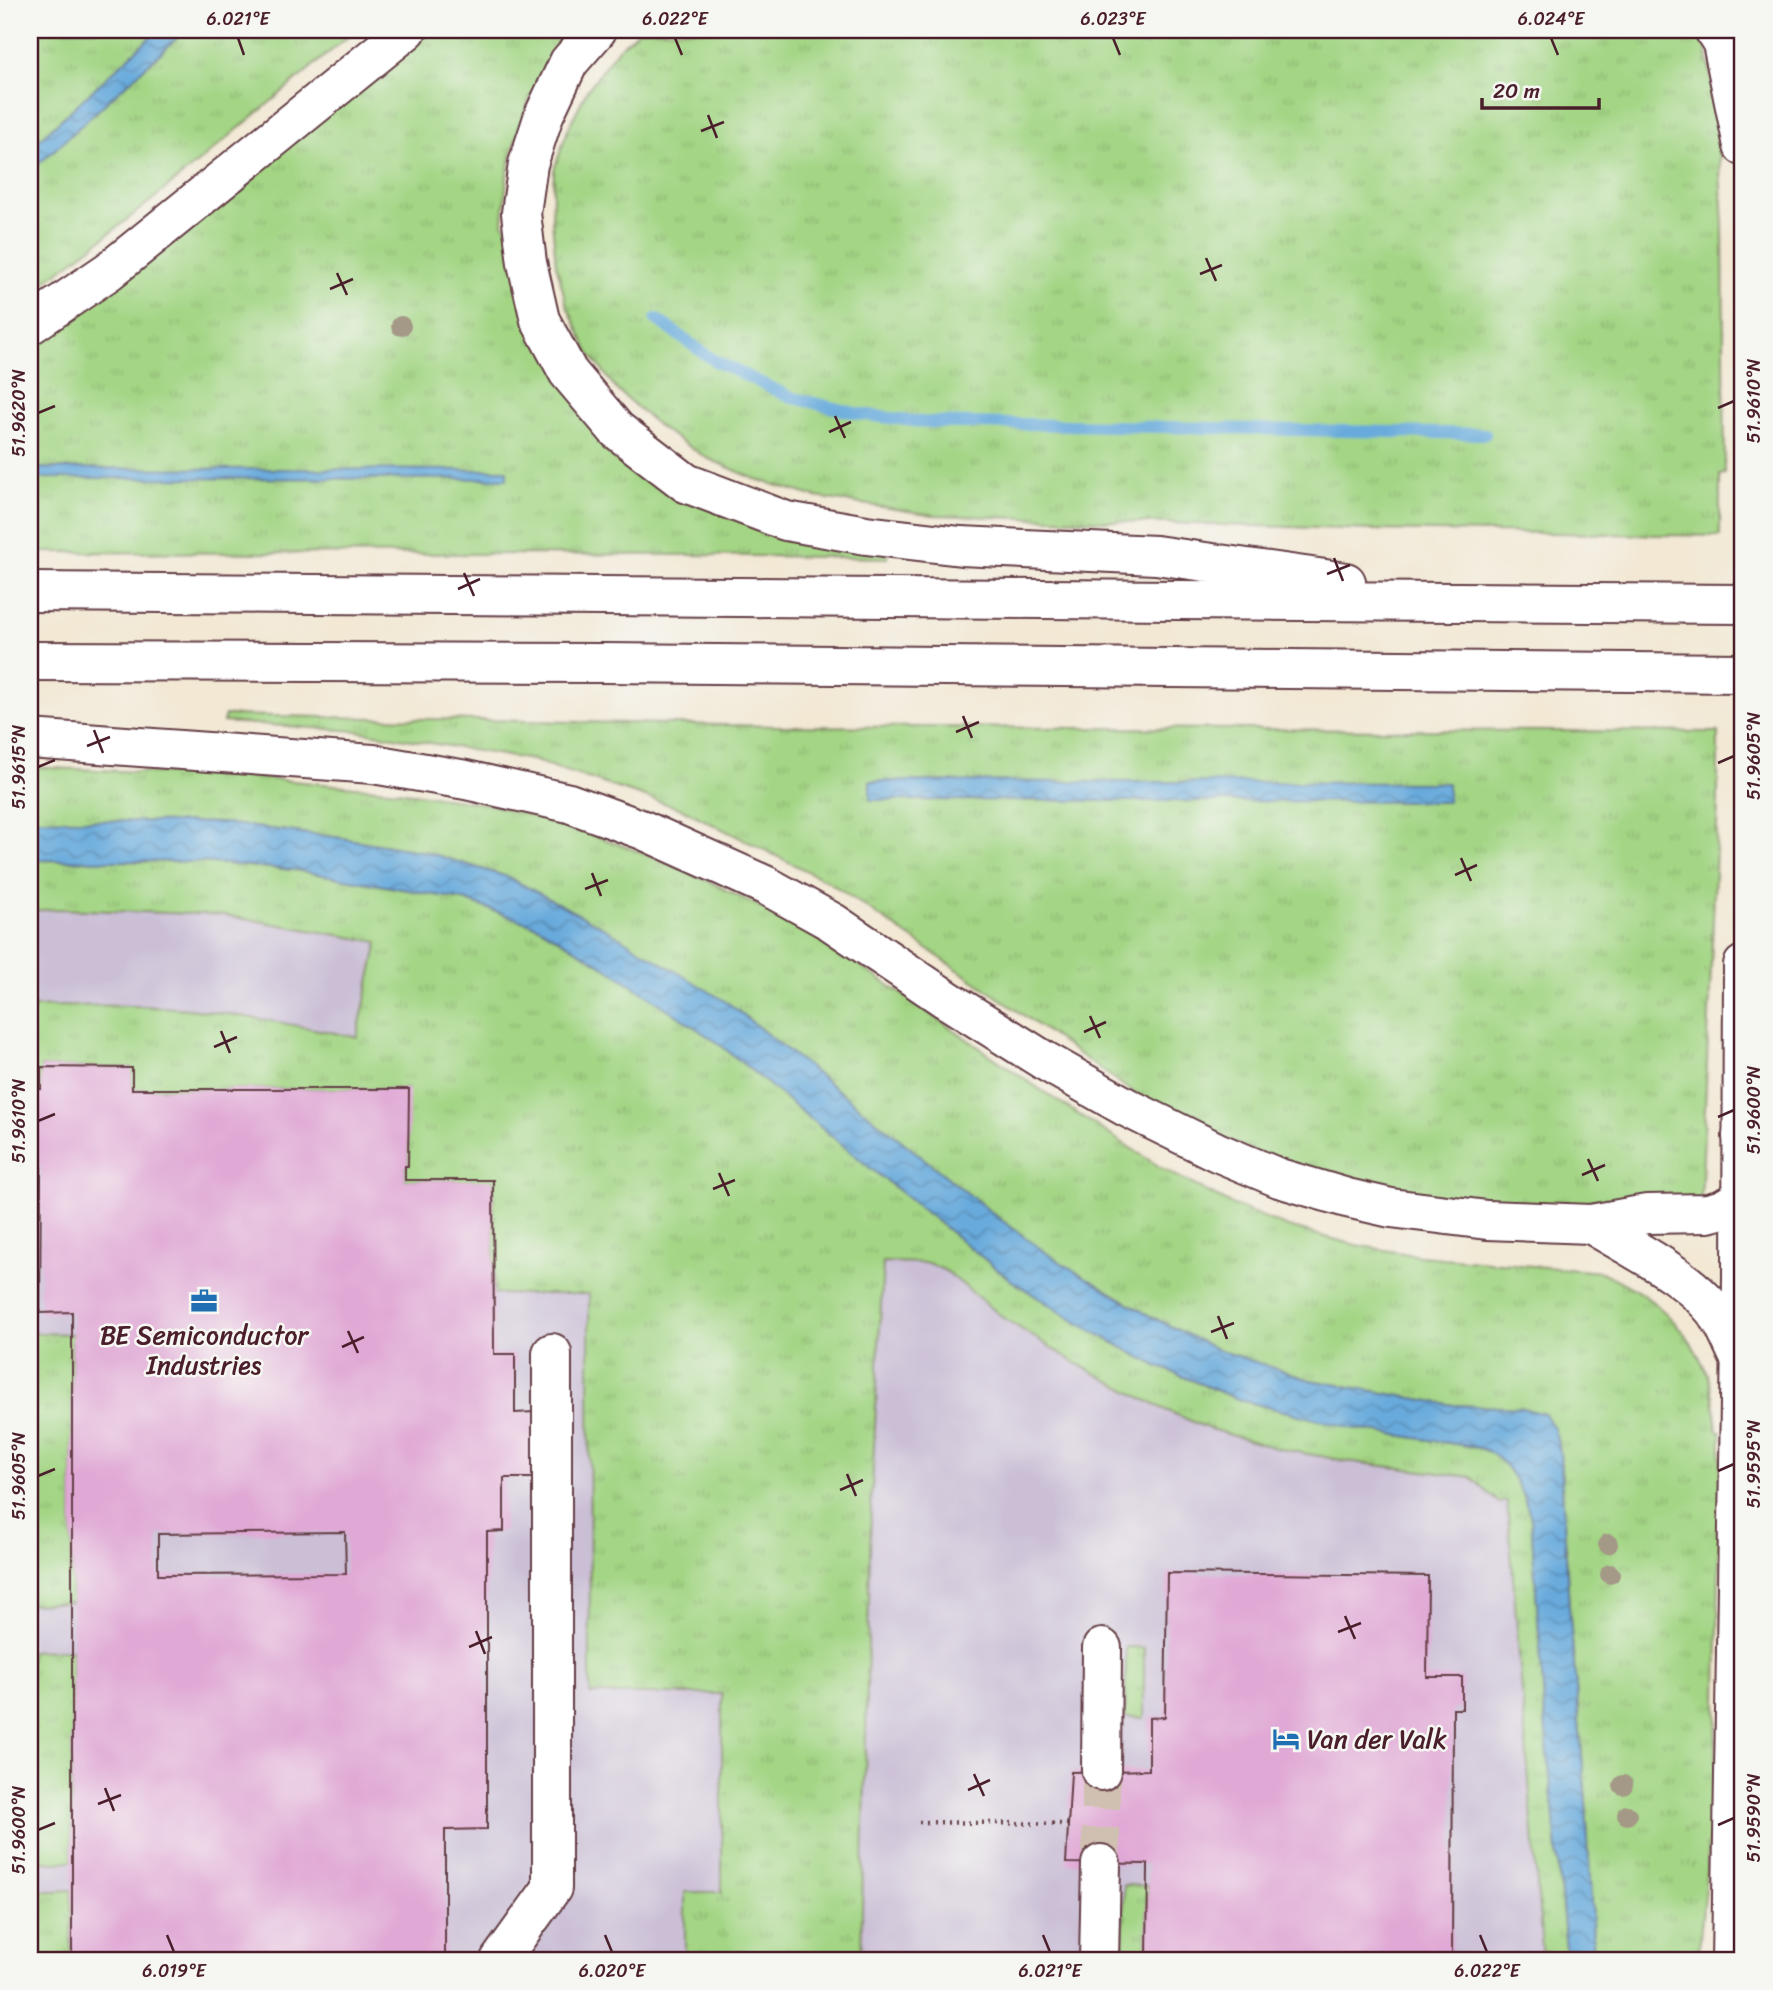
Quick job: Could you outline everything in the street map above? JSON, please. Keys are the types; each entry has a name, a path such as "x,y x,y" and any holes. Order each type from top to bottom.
{"main road":[{"path":"30,325 109,271 407,30"},
{"path":"597,30 569,62 544,114 528,164 521,213 527,263 540,320 568,372 617,430 686,483 786,522 866,535 961,545 1156,555 1501,603"},
{"path":"1714,30 1722,43 1743,146"},
{"path":"30,592 1743,604"},
{"path":"30,661 1743,673"},
{"path":"30,739 373,764 466,780 569,803 643,830 767,886 832,922 946,999 1056,1068 1171,1130 1279,1178 1347,1198 1391,1208 1487,1220 1591,1224 1647,1214 1708,1213 1723,1209 1742,1198"},
{"path":"1731,1960 1742,1278 1743,965"},
{"path":"1591,1224 1657,1263 1699,1293 1721,1320 1740,1359"},
{"path":"500,1960 552,1888 552,1353"},
{"path":"1101,1771 1102,1648"},
{"path":"1099,1960 1101,1864"}],"path":[{"path":"919,1822 1068,1824"}],"shaded area":[{"path":"30,838 203,840 1532,1438 1576,1960 30,1960"}],"green space":[{"path":"30,30 356,30 155,197 30,292"},
{"path":"434,30 572,30 548,64 530,98 514,144 507,176 503,222 621,454 887,553 887,558 30,552 30,343"},
{"path":"639,30 1695,30 1706,48 1717,113 1723,224 1725,474 1720,475 1720,536 1372,530 934,515 816,497 755,479 707,458 662,429 617,390 588,351 567,306 556,264 552,220 554,170 568,129 586,92 616,51"},
{"path":"225,715 777,726 1718,732 1718,801 1701,1203 1549,1210 1427,1202 1261,1155 1154,1107 829,882 682,809 532,760 357,731 223,722"},
{"path":"30,767 249,777 398,791 488,804 568,826 640,852 708,881 779,916 842,953 1041,1090 1163,1169 1233,1205 1288,1227 1356,1245 1420,1256 1601,1272 1635,1289 1678,1325 1699,1356 1711,1388 1717,1432 1721,1432 1716,1769 1698,1960 1594,1960 1586,1801 1569,1606 1560,1451 1554,1428 1522,1408 1453,1405 1310,1380 1216,1349 1150,1316 1052,1257 1000,1219 728,1003 508,877 426,852 224,823 30,819"},
{"path":"30,860 201,862 295,870 464,900 539,927 613,972 718,1043 1012,1281 1081,1325 1155,1365 1240,1400 1351,1428 1474,1447 1494,1455 1515,1479 1531,1519 1546,1733 1567,1960 1543,1960 1507,1501 1499,1503 1471,1477 1352,1462 1275,1448 1207,1428 1157,1406 1079,1365 1005,1319 946,1271 928,1263 883,1262 871,1508 861,1960 685,1960 685,1892 722,1892 722,1694 590,1694 589,1294 494,1294 493,1181 405,1180 405,1166 408,1165 408,1089 132,1089 131,1068 41,1067 41,1089 30,1088 30,1007 103,1005 199,1010 357,1037 378,942 223,915 60,909 30,911"},
{"path":"30,1333 72,1334 72,1602 30,1604"},
{"path":"1126,1647 1144,1648 1144,1718 1125,1717"},
{"path":"72,1650 72,1861 30,1863 30,1651"},
{"path":"1124,1885 1148,1886 1147,1960 1123,1960"},
{"path":"72,1890 71,1960 30,1960 30,1892"}],"water":[{"path":"158,30 186,30 30,172 30,148"},
{"path":"30,468 507,470 507,479 30,478"},
{"path":"870,781 1448,783 1448,802 870,800"},
{"path":"30,819 224,823 426,852 508,877 603,927 728,1003 1000,1219 1052,1257 1150,1316 1216,1349 1310,1380 1453,1405 1522,1408 1545,1414 1554,1428 1560,1451 1569,1606 1586,1801 1594,1960 1567,1960 1546,1733 1531,1519 1515,1479 1494,1455 1474,1447 1351,1428 1240,1400 1155,1365 1081,1325 1012,1281 718,1043 613,972 539,927 464,900 295,870 201,862 30,860"}],"building":[{"path":"41,1067 132,1068 132,1089 409,1089 408,1166 405,1166 405,1180 493,1180 494,1354 515,1354 515,1413 534,1412 534,1478 504,1478 504,1531 487,1532 487,1829 445,1830 445,1960 72,1960 72,1312 40,1313 41,1165 32,1165 30,1159 30,1131 33,1131 33,1088 41,1089","holes":["345,1532 346,1574 158,1575 158,1534"]},
{"path":"1167,1573 1428,1576 1427,1677 1462,1677 1462,1709 1453,1709 1452,1960 1147,1960 1148,1864 1066,1863 1071,1772 1149,1770 1149,1718 1165,1717"}],"waterway":[{"path":"656,319 715,361 790,397 859,414 921,422 1485,434"}],"tunnel":[{"path":"1101,1771 1101,1864"}],"place":[{"name":"BE Semiconductor Industries","path":"204,1301"},
{"name":"Van der Valk","path":"1286,1739"}]}
